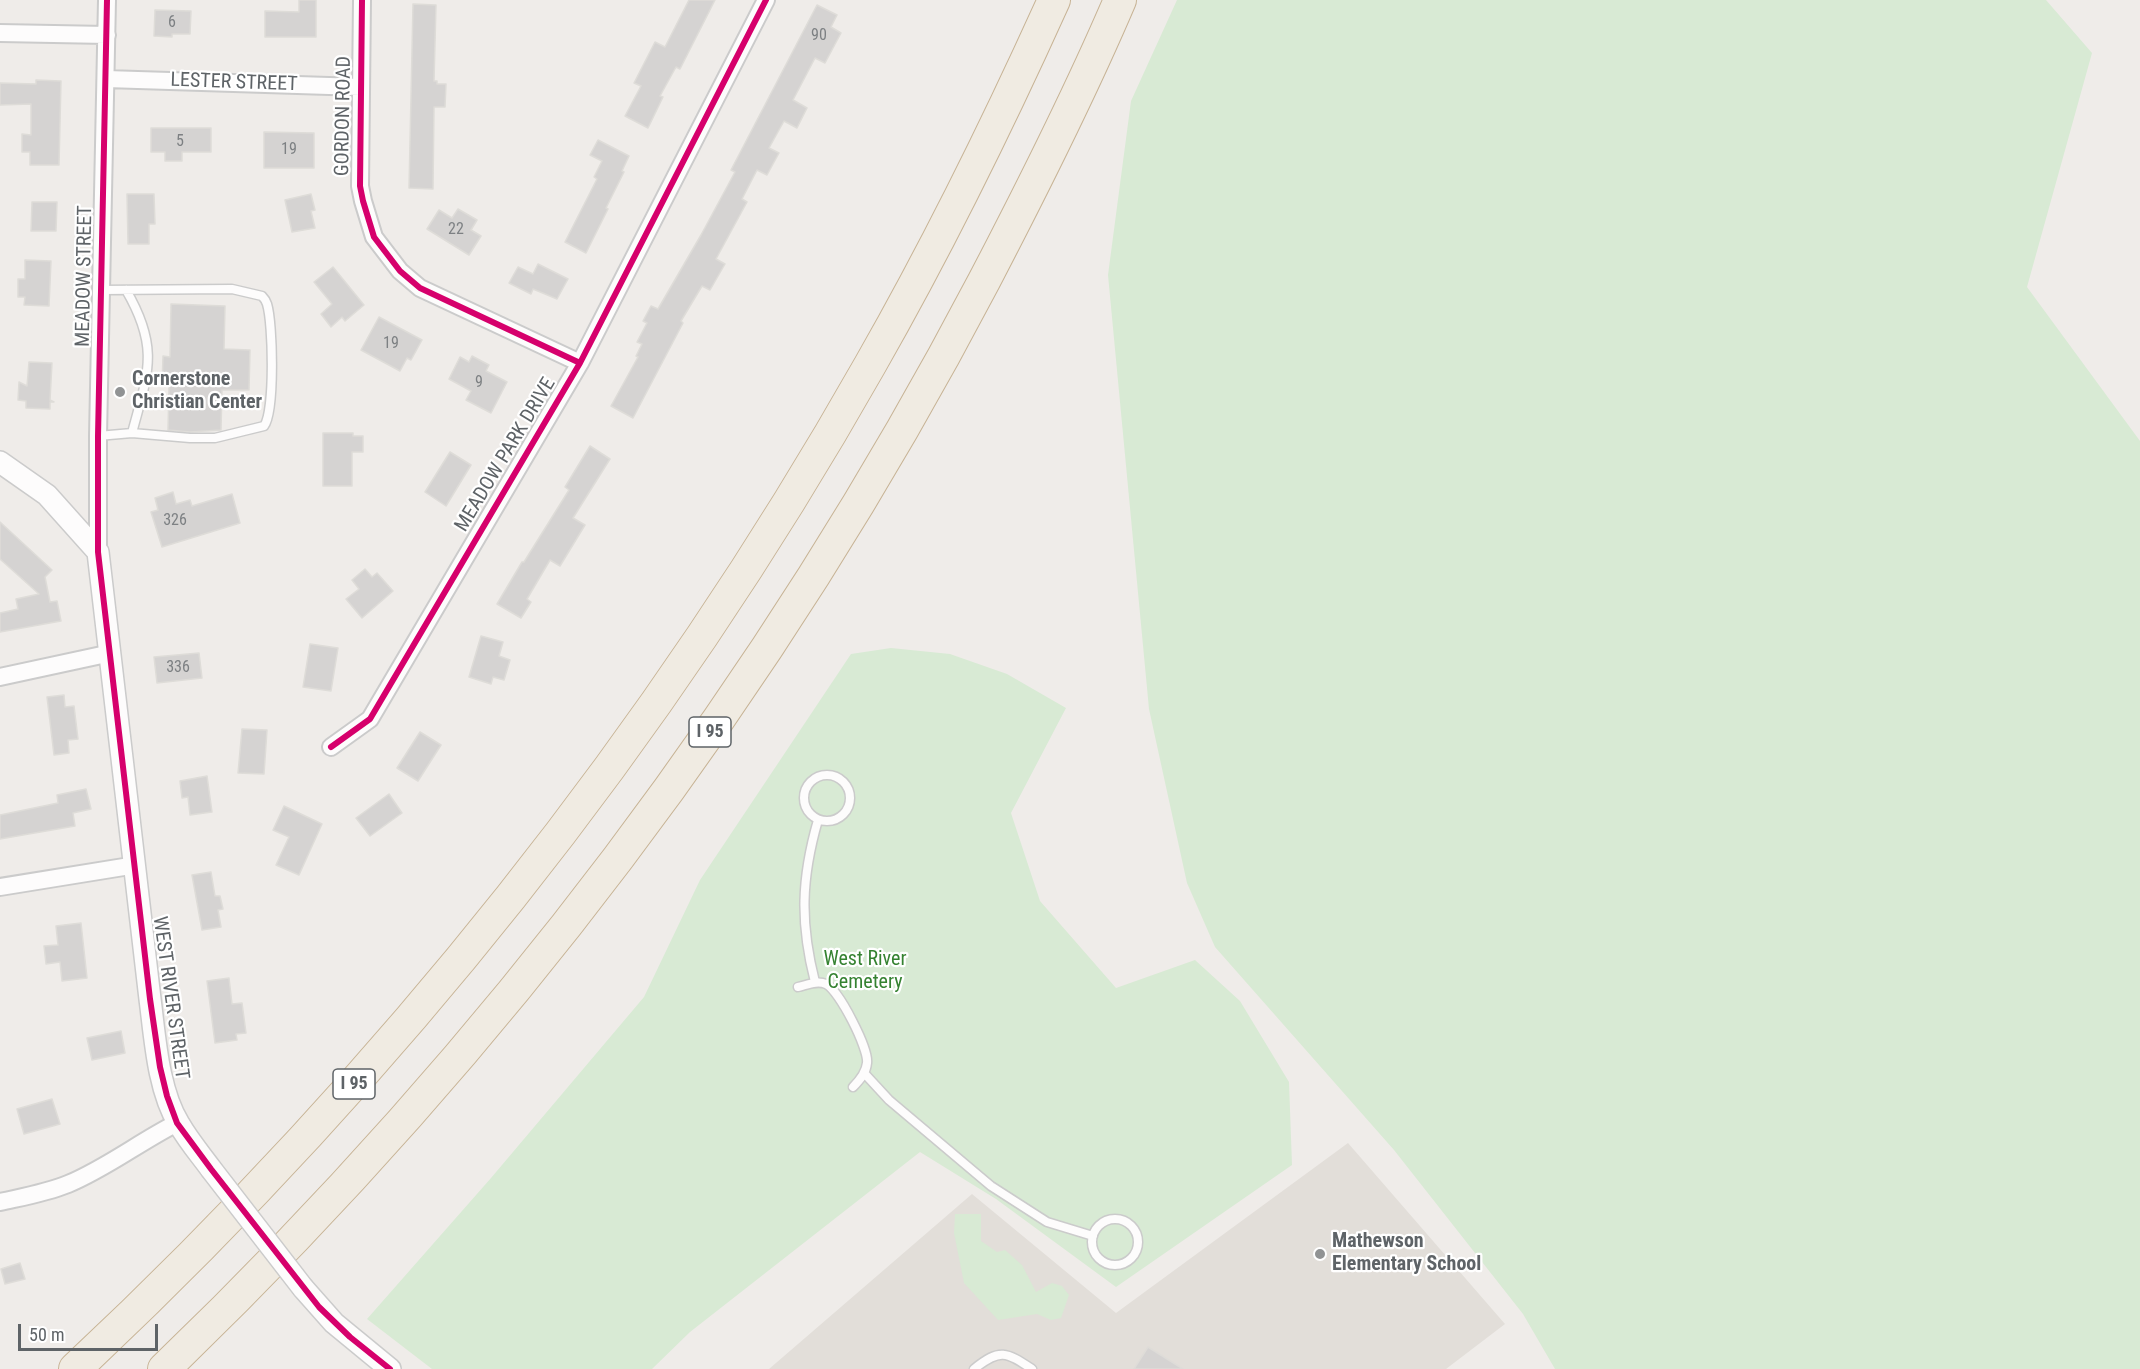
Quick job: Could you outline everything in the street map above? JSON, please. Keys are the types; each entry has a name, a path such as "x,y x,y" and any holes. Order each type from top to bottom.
{"highway":[{"name":"I 95","path":"75,1369 239,1208 388,1046 521,886 645,718 760,546 869,367 945,227 1003,111 1054,0"},
{"name":"I 95","path":"164,1369 290,1245 428,1094 557,939 622,854 712,729 831,550 935,374 1029,194 1120,0"}],"street":[{"name":"MEADOW STREET","path":"98,552 98,435 107,0"},
{"name":"GORDON ROAD","path":"362,0 360,186 367,219 374,237 400,271 420,288 580,363"},
{"name":"MEADOW PARK DRIVE","path":"330,747 370,719 580,363 766,0"},
{"path":"0,33 107,35"},
{"name":"LESTER STREET","path":"106,79 361,87"},
{"path":"0,462 47,495 98,552"},
{"name":"WEST RIVER STREET","path":"98,552 159,1067 167,1096 177,1122 303,1288 334,1323 390,1369"},
{"path":"0,677 111,653"},
{"path":"0,887 135,865"},
{"path":"0,1202 66,1185 84,1177 177,1122"}],"lane":[{"path":"98,435 132,433 215,438 264,426 268,421 272,396 267,304 262,296 232,289 101,290"},
{"path":"126,290 143,323 149,351 145,382 132,433"},
{"path":"823,775 838,778 850,795 846,811 834,820 818,820 806,810 804,802 806,788 816,777 823,775"},
{"path":"815,982 805,939 804,903 806,872 818,820"},
{"path":"798,987 815,982 826,984 836,993 865,1045 868,1061 865,1074 853,1087"},
{"path":"865,1074 889,1100 991,1186 1047,1222 1093,1236"},
{"path":"1116,1219 1131,1224 1136,1230 1139,1245 1132,1258 1126,1263 1111,1265 1104,1263 1094,1251 1093,1236 1101,1223 1116,1219"},
{"path":"974,1369 991,1357 1004,1354 1012,1356 1032,1369"}],"shaded area":[{"name":"Mathewson Elementary School","path":"1348,1143 1505,1324 1446,1369 769,1369 972,1194 1116,1313"}],"green space":[{"path":"1177,0 2046,0 2092,53 2027,287 2140,441 2140,1369 1555,1369 1523,1314 1394,1150 1215,947 1187,883 1149,709 1108,275 1131,101"},
{"name":"West River Cemetery","path":"891,648 950,654 1007,674 1066,708 1011,813 1040,901 1116,988 1195,960 1240,1001 1289,1082 1292,1165 1116,1287 996,1199 920,1152 690,1332 652,1369 432,1369 367,1319 491,1178 644,997 700,880 851,654"},
{"path":"955,1214 981,1214 981,1241 997,1252 1005,1250 1022,1265 1036,1292 1052,1283 1062,1286 1069,1295 1061,1318 1051,1320 1037,1314 998,1320 964,1283 954,1233"}],"building":[{"path":"299,0 316,0 316,37 265,37 265,11 299,12"},
{"path":"689,0 715,0 680,69 676,67 660,96 663,97 648,128 625,116 641,86 634,83 655,42 665,47"},
{"path":"413,4 436,5 434,81 437,81 437,84 446,84 445,107 434,107 433,189 409,188"},
{"path":"817,5 837,15 831,27 841,33 825,63 815,58 793,100 807,108 797,128 784,121 769,148 779,153 767,175 757,170 742,199 747,202 716,259 725,264 710,290 702,286 681,321 683,323 633,418 611,406 638,357 636,356 642,344 637,342 647,323 643,321 651,306 658,309 701,235 735,172 731,170"},
{"path":"155,10 191,11 190,34 172,34 172,37 154,36"},
{"path":"36,80 61,81 59,165 30,165 30,152 22,152 22,134 31,135 31,104 0,105 0,83 36,84"},
{"path":"151,128 211,128 211,152 182,152 182,161 165,161 165,152 151,152"},
{"path":"264,132 314,133 314,168 264,168"},
{"path":"598,140 629,156 622,171 624,172 606,208 608,209 586,253 565,242 597,179 594,177 602,161 590,155"},
{"path":"127,194 154,194 155,224 149,224 149,244 128,244"},
{"path":"311,194 315,210 311,211 315,228 292,232 285,200"},
{"path":"32,202 57,202 56,231 31,231"},
{"path":"458,209 477,220 471,230 481,236 469,255 427,229 439,210 452,218"},
{"path":"25,260 51,261 49,306 24,305 25,297 18,297 18,279 25,279"},
{"path":"538,264 568,279 557,299 533,289 531,294 509,283 518,267 533,274"},
{"path":"333,267 364,305 345,321 342,317 331,327 321,314 332,304 314,282"},
{"path":"171,304 225,306 224,349 250,350 249,390 222,390 221,430 190,432 168,430 169,386 162,386 163,356 170,357"},
{"path":"379,317 422,340 411,360 407,358 400,371 361,350"},
{"path":"472,356 489,365 486,371 507,382 491,413 466,400 471,391 449,379 460,357 469,362"},
{"path":"29,362 52,363 50,400 54,402 50,402 50,409 26,408 26,401 18,400 19,382 27,386"},
{"path":"323,433 353,433 353,436 363,436 363,452 352,452 352,486 323,486"},
{"path":"590,446 610,459 573,518 585,525 560,566 550,560 527,599 531,602 521,618 497,604 569,490 565,487"},
{"path":"450,452 471,465 446,506 425,492"},
{"path":"173,492 176,504 190,500 192,506 232,494 240,523 162,547 151,512 158,510 155,498"},
{"path":"0,522 52,570 45,577 50,602 57,601 61,621 0,632 0,613 18,609 16,599 39,594 0,559"},
{"path":"365,569 372,577 377,573 393,591 362,618 346,599 359,589 352,580"},
{"path":"481,636 503,642 499,656 510,660 504,680 493,677 491,684 469,677"},
{"path":"310,644 338,648 331,691 303,687"},
{"path":"199,653 202,678 157,683 154,657"},
{"path":"64,695 65,707 74,706 78,739 68,740 69,753 54,755 47,697"},
{"path":"242,729 267,730 264,774 238,773"},
{"path":"420,732 441,745 418,781 397,768"},
{"path":"207,776 212,812 190,815 188,797 182,798 180,781"},
{"path":"86,789 91,809 73,813 75,826 0,839 0,815 58,803 57,795"},
{"path":"389,794 402,813 370,836 356,818"},
{"path":"284,806 322,824 299,875 276,865 289,837 273,830"},
{"path":"211,872 215,896 220,896 223,909 218,910 221,927 202,930 192,875"},
{"path":"81,923 87,978 62,981 60,962 46,964 44,946 58,945 56,926"},
{"path":"229,978 232,1004 242,1003 246,1033 236,1034 237,1040 215,1043 207,981"},
{"path":"121,1031 125,1053 92,1060 87,1038"},
{"path":"52,1099 60,1124 24,1134 17,1109"},
{"path":"20,1263 25,1279 5,1284 1,1269"},
{"path":"1148,1347 1183,1369 1134,1369"}],"cycle path":[{"path":"107,0 98,436 98,552 150,999 160,1067 177,1123 211,1169 319,1307 350,1337 390,1369"},
{"path":"362,0 360,186 374,237 400,271 420,288 580,363"},
{"path":"331,747 370,719 580,363 766,0"}],"place":[{"name":"Cornerstone Christian Center","path":"120,392"},
{"name":"Mathewson Elementary School","path":"1320,1254"}]}
